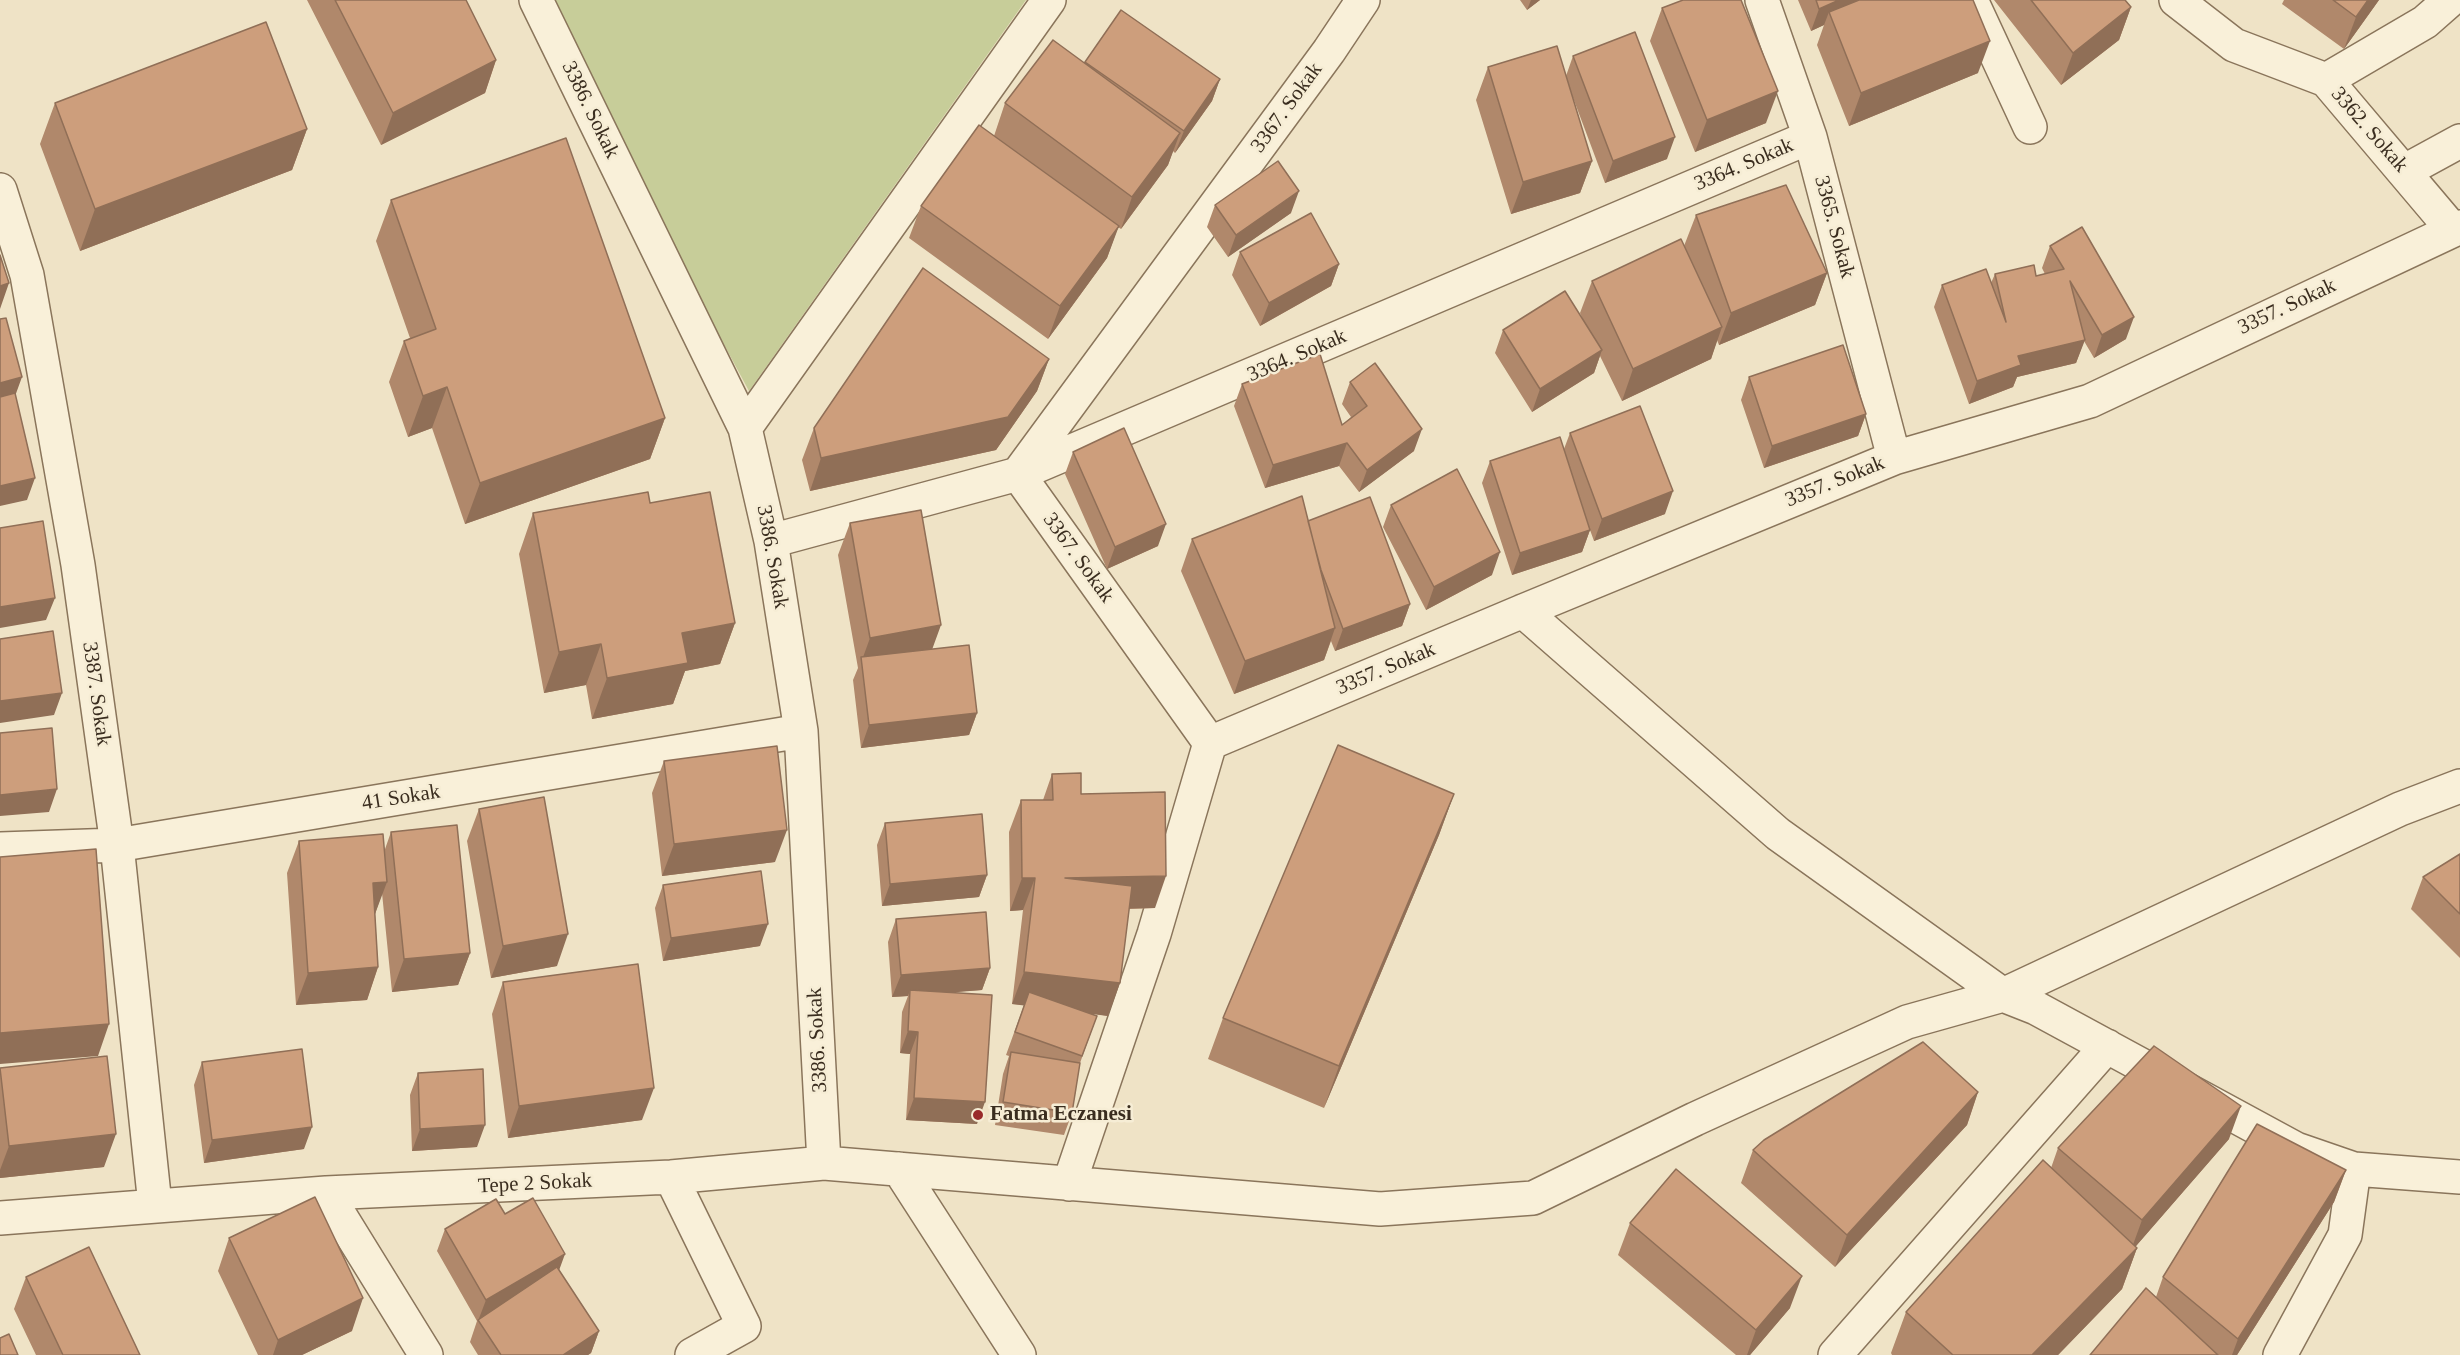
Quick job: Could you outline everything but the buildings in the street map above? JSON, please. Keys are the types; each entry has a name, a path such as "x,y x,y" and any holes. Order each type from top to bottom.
{"street":[{"name":"3386. Sokak","path":"536,0 746,428 771,541 801,731 824,1163"},
{"path":"746,428 1049,0"},
{"name":"3367. Sokak","path":"1210,743 1018,474 1329,51 1363,0"},
{"name":"3365. Sokak","path":"1762,0 1810,137 1894,458"},
{"path":"1971,0 2031,127"},
{"name":"3362. Sokak","path":"2176,0 2234,45 2326,80 2456,228"},
{"path":"2326,80 2425,22 2450,0"},
{"name":"3364. Sokak","path":"771,541 1018,474 1810,137"},
{"path":"2405,171 2460,141"},
{"name":"3387. Sokak","path":"0,190 27,275 78,565 117,845 155,1205"},
{"name":"3357. Sokak","path":"1210,743 1894,458 2090,401 2456,228"},
{"path":"1523,611 1778,834 2003,995 2036,1008 2296,1149 2354,1169 2460,1177"},
{"name":"41 Sokak","path":"0,849 117,845 801,731"},
{"path":"1069,1184 1155,934 1210,743"},
{"name":"Tepe 2 Sokak","path":"0,1218 326,1193 671,1177 824,1163 1380,1209 1533,1198 1695,1119 1907,1022 2003,995 2400,809 2460,786"},
{"path":"1836,1355 2107,1046"},
{"path":"2280,1355 2344,1235 2354,1169"},
{"path":"899,1170 1019,1355"},
{"path":"671,1177 744,1326 692,1355"},
{"path":"326,1193 426,1355"}],"green space":[{"path":"539,0 1026,0 749,391"}],"place":[{"name":"Fatma Eczanesi","path":"978,1115"}]}
